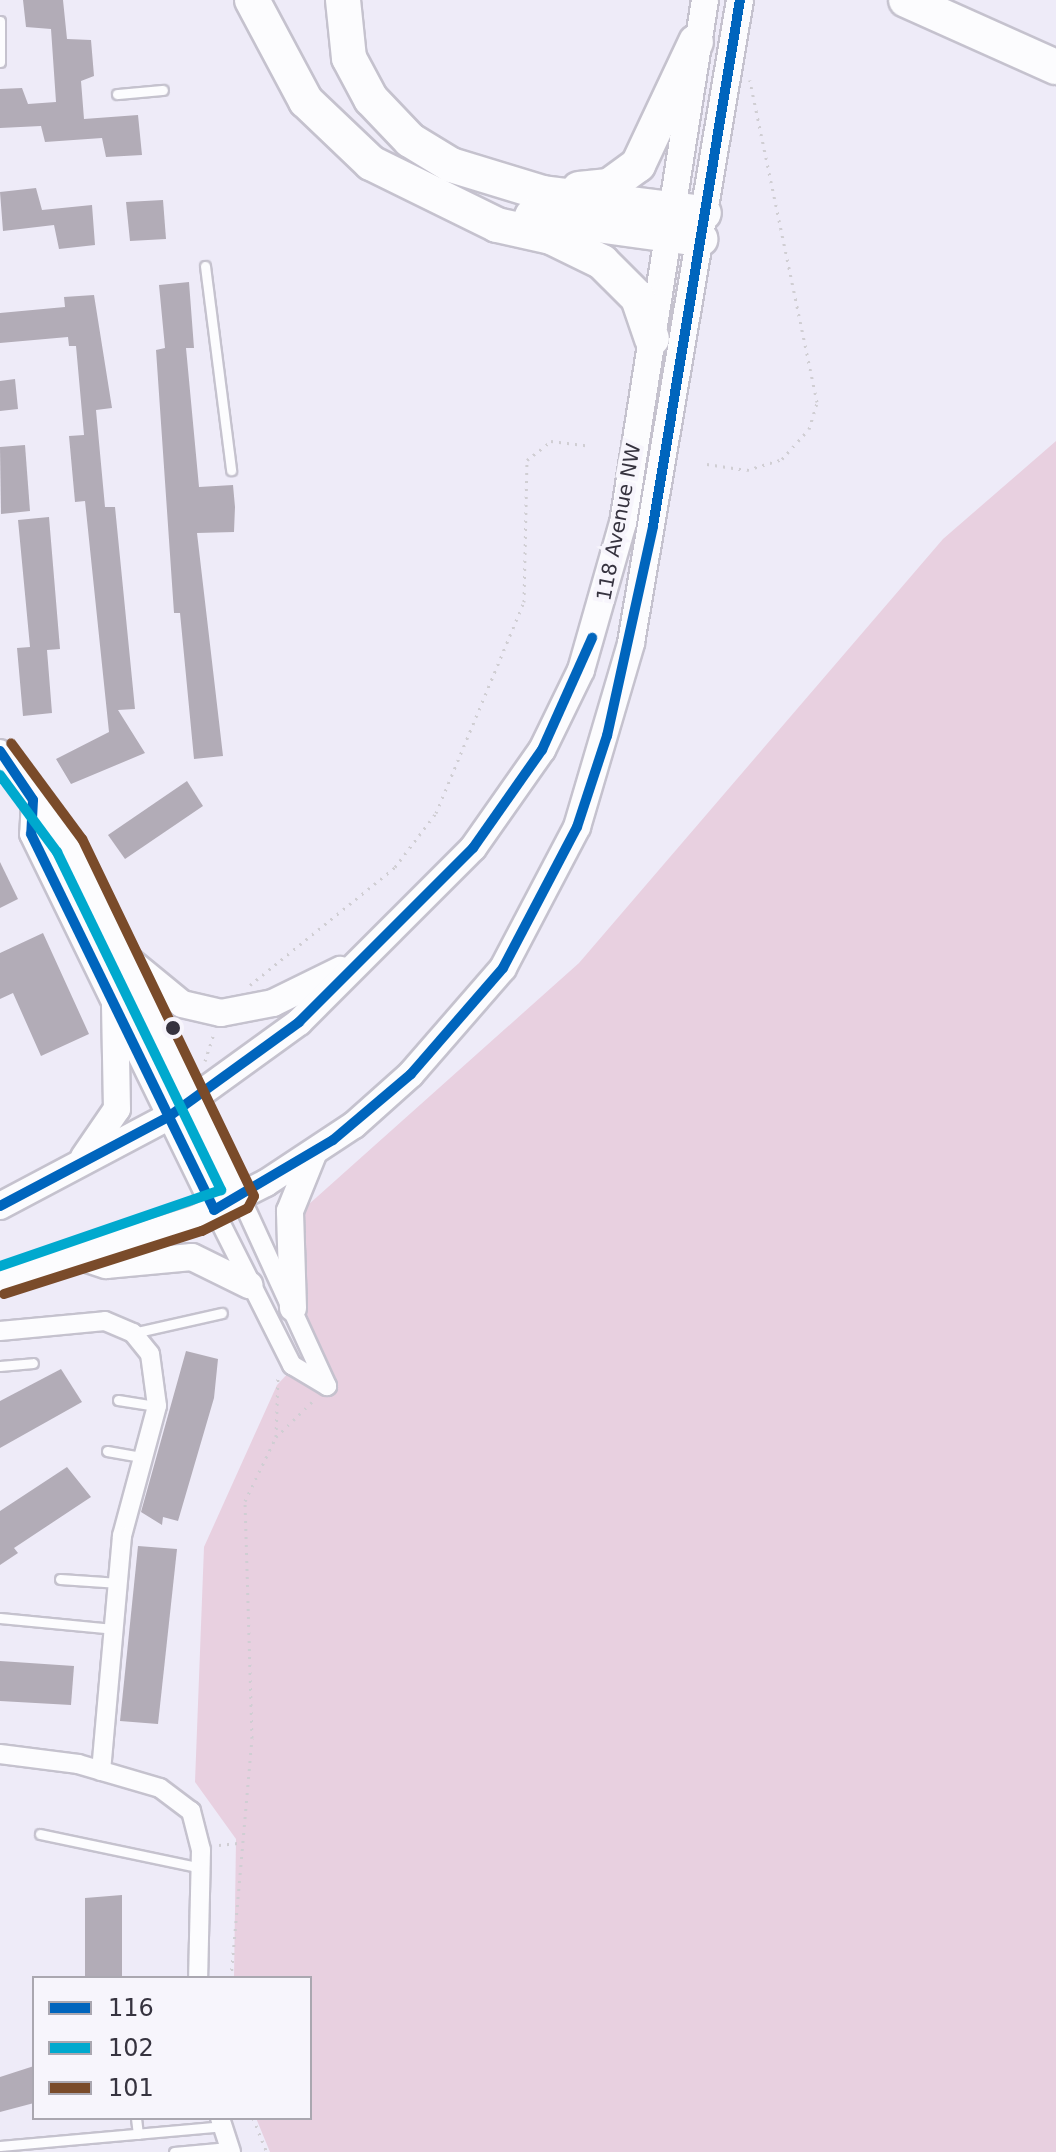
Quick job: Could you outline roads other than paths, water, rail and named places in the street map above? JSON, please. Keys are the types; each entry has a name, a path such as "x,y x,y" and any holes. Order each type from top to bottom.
{"highway":[{"path":"252,0 306,101 371,163 445,201 602,262 638,298 652,339"},
{"path":"343,0 349,58 371,99 410,140 451,165 543,193 686,224"},
{"path":"906,0 1056,67"},
{"path":"949,0 1056,52"},
{"path":"543,193 609,186 638,165 696,42"},
{"path":"445,201 686,224"}],"main road":[{"name":"118 Avenue NW","path":"0,1281 80,1257 214,1210 313,1154 411,1074 503,968 577,827 631,643 686,224 696,42 705,0"},
{"name":"118 Avenue NW","path":"0,1206 63,1179 168,1117 299,1022 473,848 560,715 612,571 652,339 686,224 740,0"},
{"path":"120,953 182,1004 221,1013 273,1003 364,957"},
{"path":"63,1179 102,1140 117,1109 115,1004"},
{"path":"293,1308 290,1211 313,1154"},
{"path":"80,1257 106,1265 192,1257 249,1285"}],"street":[{"path":"0,751 33,800 52,814 240,1196 327,1386 292,1365 249,1285 31,834 33,800"},
{"path":"0,1331 105,1321 133,1333 150,1354 157,1406 142,1457 119,1583 101,1771"},
{"path":"0,1754 101,1771 160,1788 191,1811 201,1868 198,1976"},
{"path":"221,2122 230,2150"}],"lane":[{"path":"0,21 0,62"},
{"path":"117,94 163,90"},
{"path":"205,266 231,470"},
{"path":"133,1333 222,1313"},
{"path":"0,1366 33,1363"},
{"path":"118,1400 157,1406"},
{"path":"107,1451 142,1457"},
{"path":"60,1579 119,1583"},
{"path":"0,1618 115,1629"},
{"path":"40,1834 201,1868"},
{"path":"136,2120 138,2134"},
{"path":"0,2146 138,2134 221,2122"},
{"path":"174,2152 230,2150"}]}
